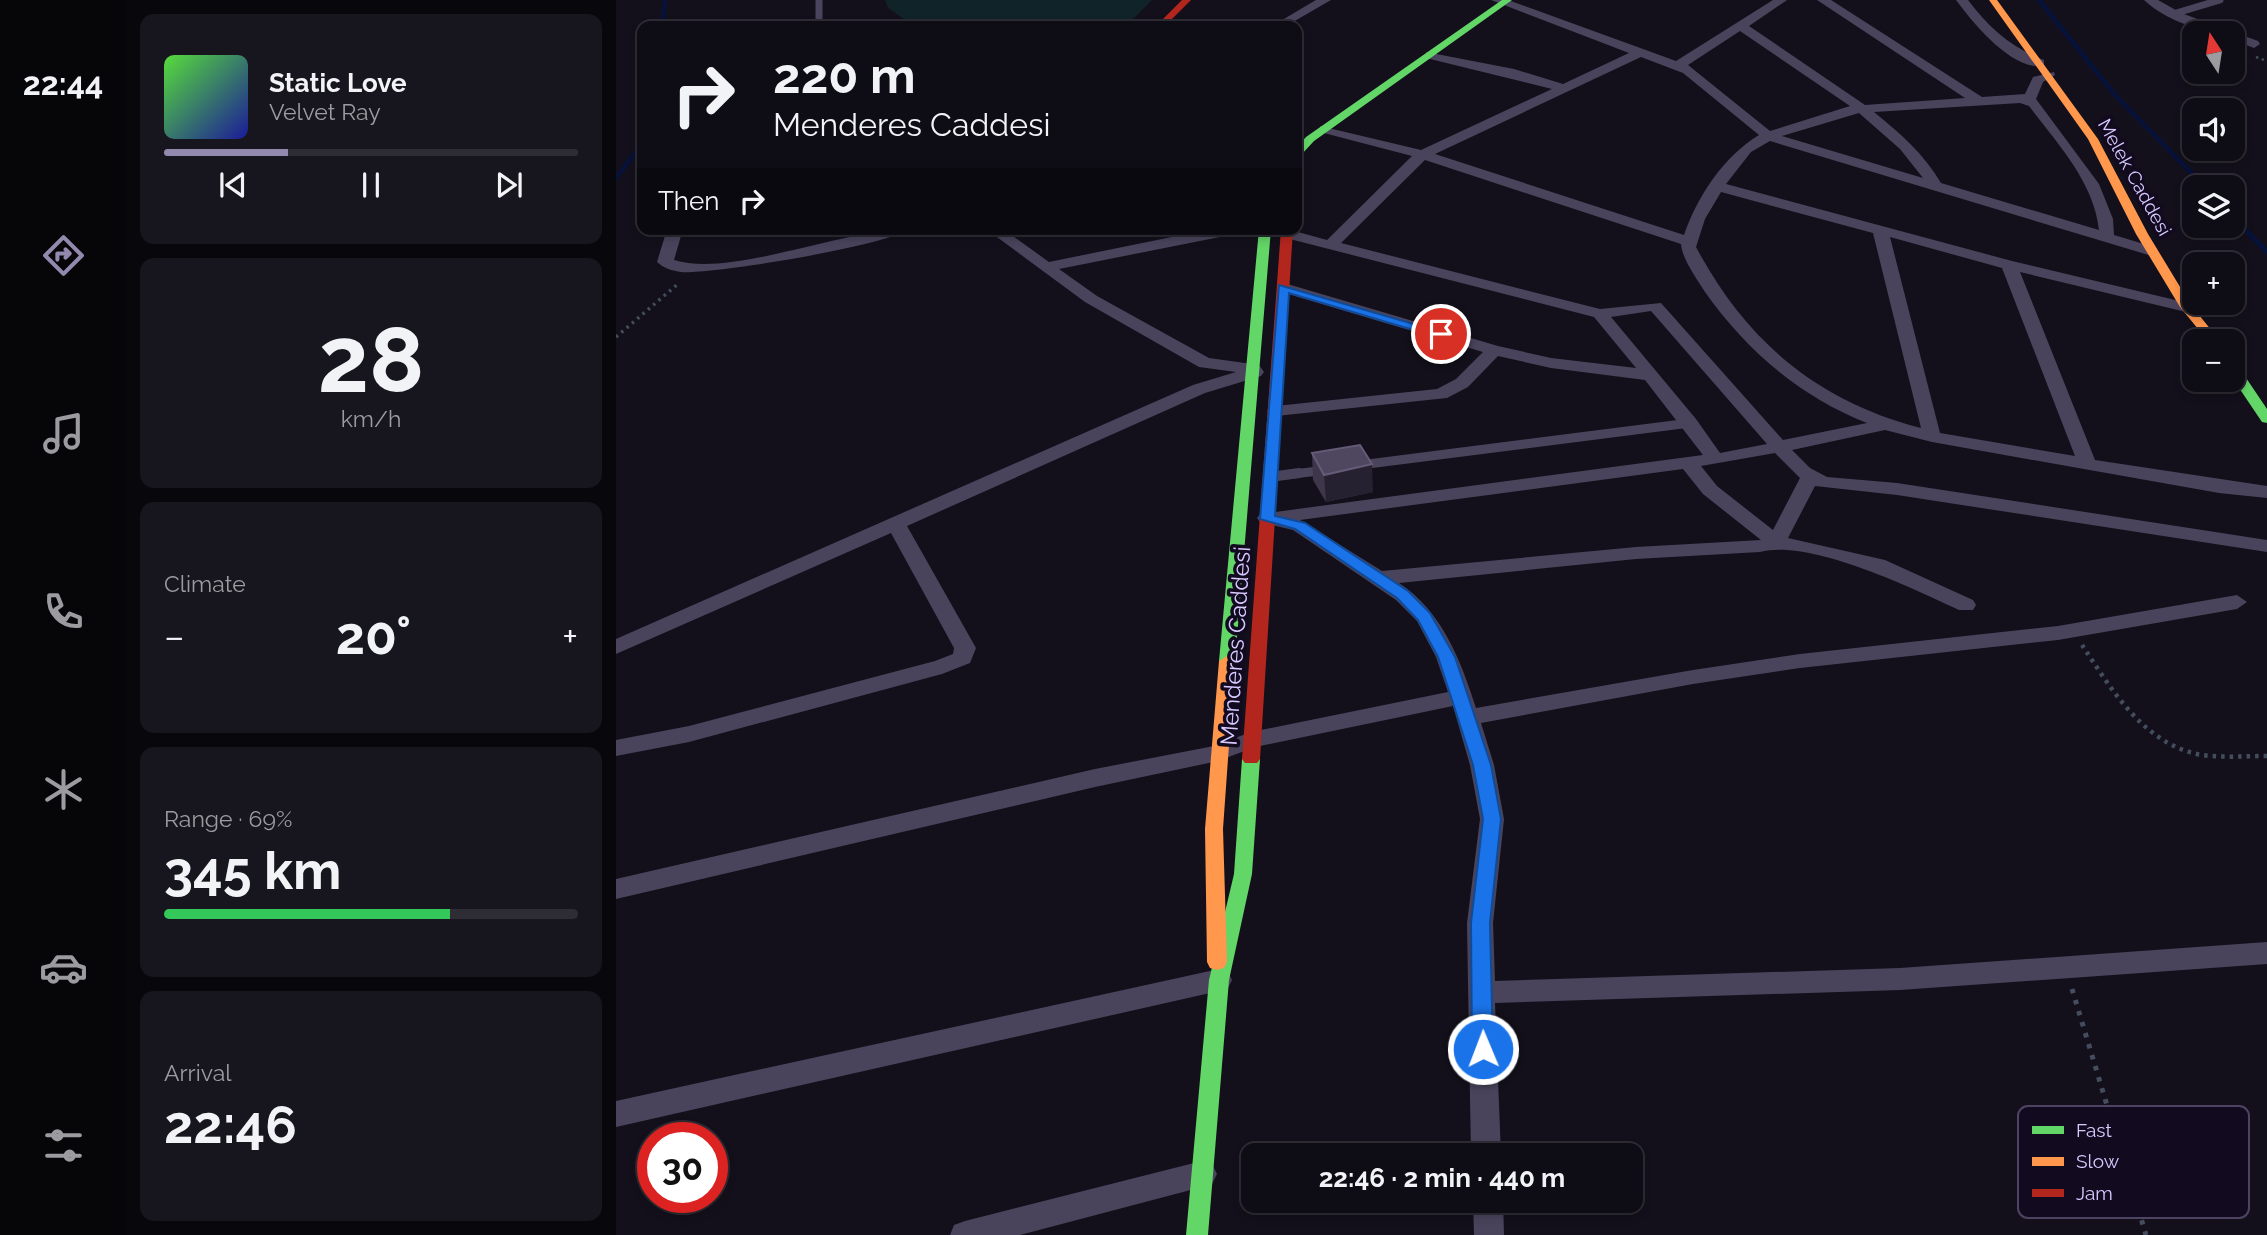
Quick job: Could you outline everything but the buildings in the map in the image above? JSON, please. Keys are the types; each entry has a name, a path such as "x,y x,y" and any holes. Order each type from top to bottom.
{"main road":[{"path":"1165,21 1187,0"},
{"name":"Melek Caddesi","path":"1993,0 2093,139 2152,251 2182,300"},
{"path":"1302,146 1430,55 1499,1"},
{"path":"1302,131 1499,1"},
{"name":"Menderes Caddesi","path":"1219,979 1211,877 1218,753 1255,370 1265,235"},
{"name":"Menderes Caddesi","path":"1197,1235 1219,979 1243,874 1287,235"},
{"name":"Melek Caddesi","path":"2193,315 2204,329"},
{"path":"2245,387 2267,419"}],"street":[{"path":"1287,21 1325,0"},
{"path":"1678,66 1781,0"},
{"path":"1823,0 1980,102"},
{"path":"1962,0 1976,21 2017,55 2045,69 2030,98 1861,108 1768,136 1746,149 1716,186 1697,219 1689,242 1688,247 1710,290 1760,349 1829,402 1882,425 1932,438 2267,492"},
{"path":"2150,0 2173,14 2192,21"},
{"path":"1499,1 1678,66 1694,75 1747,122 1768,136 2152,251"},
{"path":"1740,26 1792,58 1861,108 1918,158 1931,174 1935,186"},
{"path":"2245,41 2254,44"},
{"path":"1330,244 1422,155 1639,52"},
{"path":"1430,55 1514,73 1563,88"},
{"path":"2022,99 2034,103 2094,189 2108,217 2108,238"},
{"path":"1325,129 1422,155 1689,242"},
{"path":"1716,186 2009,265 2182,306"},
{"path":"1880,230 1932,438"},
{"path":"673,235 665,262 672,267 699,270 873,235"},
{"path":"1001,235 1091,299 1205,363 1255,370"},
{"path":"1046,267 1205,235"},
{"path":"1298,235 1601,314 1655,306 1780,447 1811,476 1833,485 1897,489 2267,546"},
{"path":"2009,265 2087,463"},
{"path":"1284,288 1494,350 1550,363 1650,374"},
{"path":"1601,314 1690,423 1714,459"},
{"path":"1276,411 1441,394 1462,383 1494,350"},
{"path":"616,647 1199,389 1255,370"},
{"path":"1267,519 1714,459 1882,425"},
{"path":"1688,462 1710,490 1776,542 1878,565 1966,605"},
{"path":"1380,578 1636,553 1760,546 1776,542 1811,476"},
{"path":"1267,519 1300,526 1380,578 1425,617 1447,657 1482,765 1492,819 1480,923 1486,1143"},
{"path":"616,748 689,734 942,667 962,658 965,648 896,524"},
{"path":"616,889 1095,778 1218,753 1251,740 1464,707 2072,630 2238,602"},
{"path":"1482,992 1845,981 1961,975 2170,955 2267,953"},
{"path":"616,1114 1219,979"},
{"path":"965,1235 1202,1174"},
{"path":"1488,1213 1489,1235"}],"lane":[{"path":"819,0 819,21"},
{"path":"2173,14 2220,0"},
{"path":"1352,467 1690,423"},
{"path":"1270,477 1338,468"}],"path":[{"path":"616,337 659,298 699,270"},
{"path":"2072,630 2118,700 2152,733 2169,744 2199,755 2267,757"},
{"path":"2065,964 2107,1106"},
{"path":"2141,1218 2146,1235"}],"green space":[{"path":"885,0 1152,0 1131,21 907,21 888,8"}],"waterway":[{"path":"663,21 665,0"},
{"path":"2039,0 2116,96 2193,175"},
{"path":"616,178 637,151"},
{"path":"2245,229 2267,252"}],"traffic: fast":[{"path":"1302,148 1310,139 1508,0"},
{"path":"1227,661 1264,235"},
{"path":"2245,387 2267,419"},
{"path":"1197,1235 1219,980 1243,874 1251,759"}],"traffic: slow":[{"path":"1993,0 2093,139 2142,234 2186,307 2204,329"},
{"path":"1217,962 1214,829 1227,661"}],"traffic: jam":[{"path":"1165,21 1187,0"},
{"path":"1251,759 1287,235"}],"route":[{"path":"1441,334 1284,288 1267,519 1300,526 1403,595 1425,617 1447,657 1482,765 1492,819 1480,923 1483,1049"}]}
